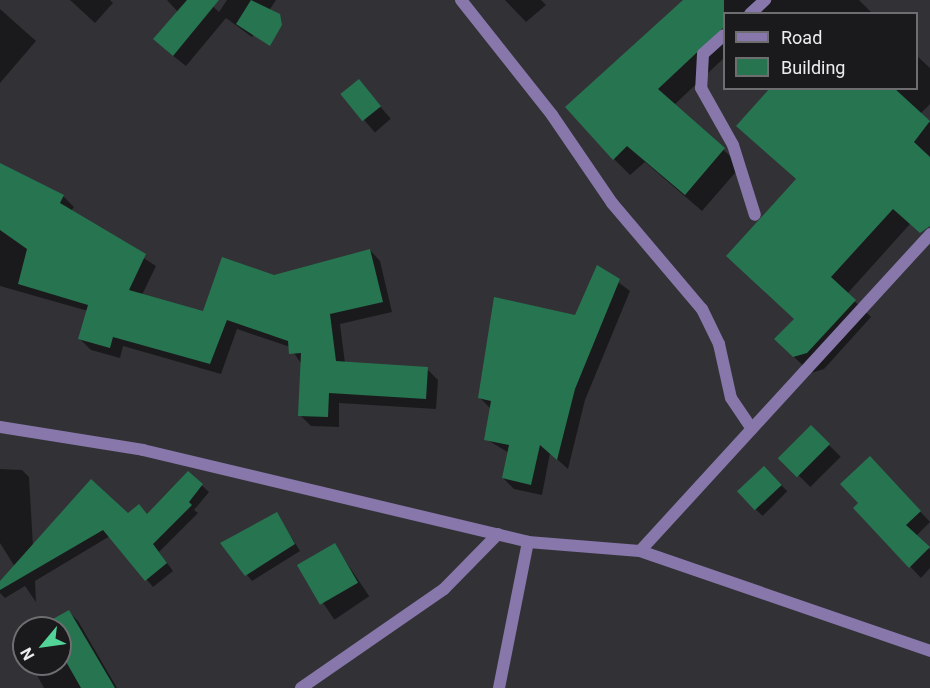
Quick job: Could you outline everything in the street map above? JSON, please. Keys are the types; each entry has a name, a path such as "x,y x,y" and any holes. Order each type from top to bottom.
{"street":[{"path":"461,0 552,115 612,203 702,309 719,344 730,398 752,429"},
{"path":"752,12 765,0"},
{"path":"723,36 703,54 701,88 733,145 755,214"},
{"path":"639,550 930,234"},
{"path":"0,427 143,450 528,542 639,550 930,651"},
{"path":"302,688 444,589 498,534"},
{"path":"499,688 528,542"}],"building":[{"path":"187,0 219,0 173,56 153,39"},
{"path":"251,0 280,14 282,25 270,46 236,24"},
{"path":"683,0 724,0 723,28 658,89 725,148 685,195 627,146 613,160 565,107"},
{"path":"359,79 381,106 362,121 340,94"},
{"path":"768,90 896,90 930,121 914,142 930,157 930,226 920,233 893,209 831,277 856,300 807,353 793,357 774,339 794,319 726,256 796,179 736,126"},
{"path":"0,163 64,195 60,203 146,254 129,290 203,311 222,257 274,275 370,249 383,302 330,314 336,361 428,367 426,399 329,393 328,417 298,416 301,353 289,354 288,341 227,320 210,364 113,337 110,348 78,339 88,305 18,284 27,249 0,230"},
{"path":"597,265 620,279 575,389 557,460 540,445 531,485 502,478 509,445 484,440 491,401 478,398 494,297 575,315"},
{"path":"811,425 830,444 797,477 778,458"},
{"path":"870,456 921,511 906,525 930,547 909,568 853,508 858,503 840,484"},
{"path":"764,466 782,485 755,510 737,491"},
{"path":"188,471 203,484 189,502 192,505 153,544 167,563 145,581 103,530 0,590 0,581 91,479 128,513 139,504 147,514"},
{"path":"277,512 295,544 245,576 220,543"},
{"path":"335,543 358,583 320,605 297,565"},
{"path":"69,610 115,688 81,688 72,672 72,616 58,616"}]}
